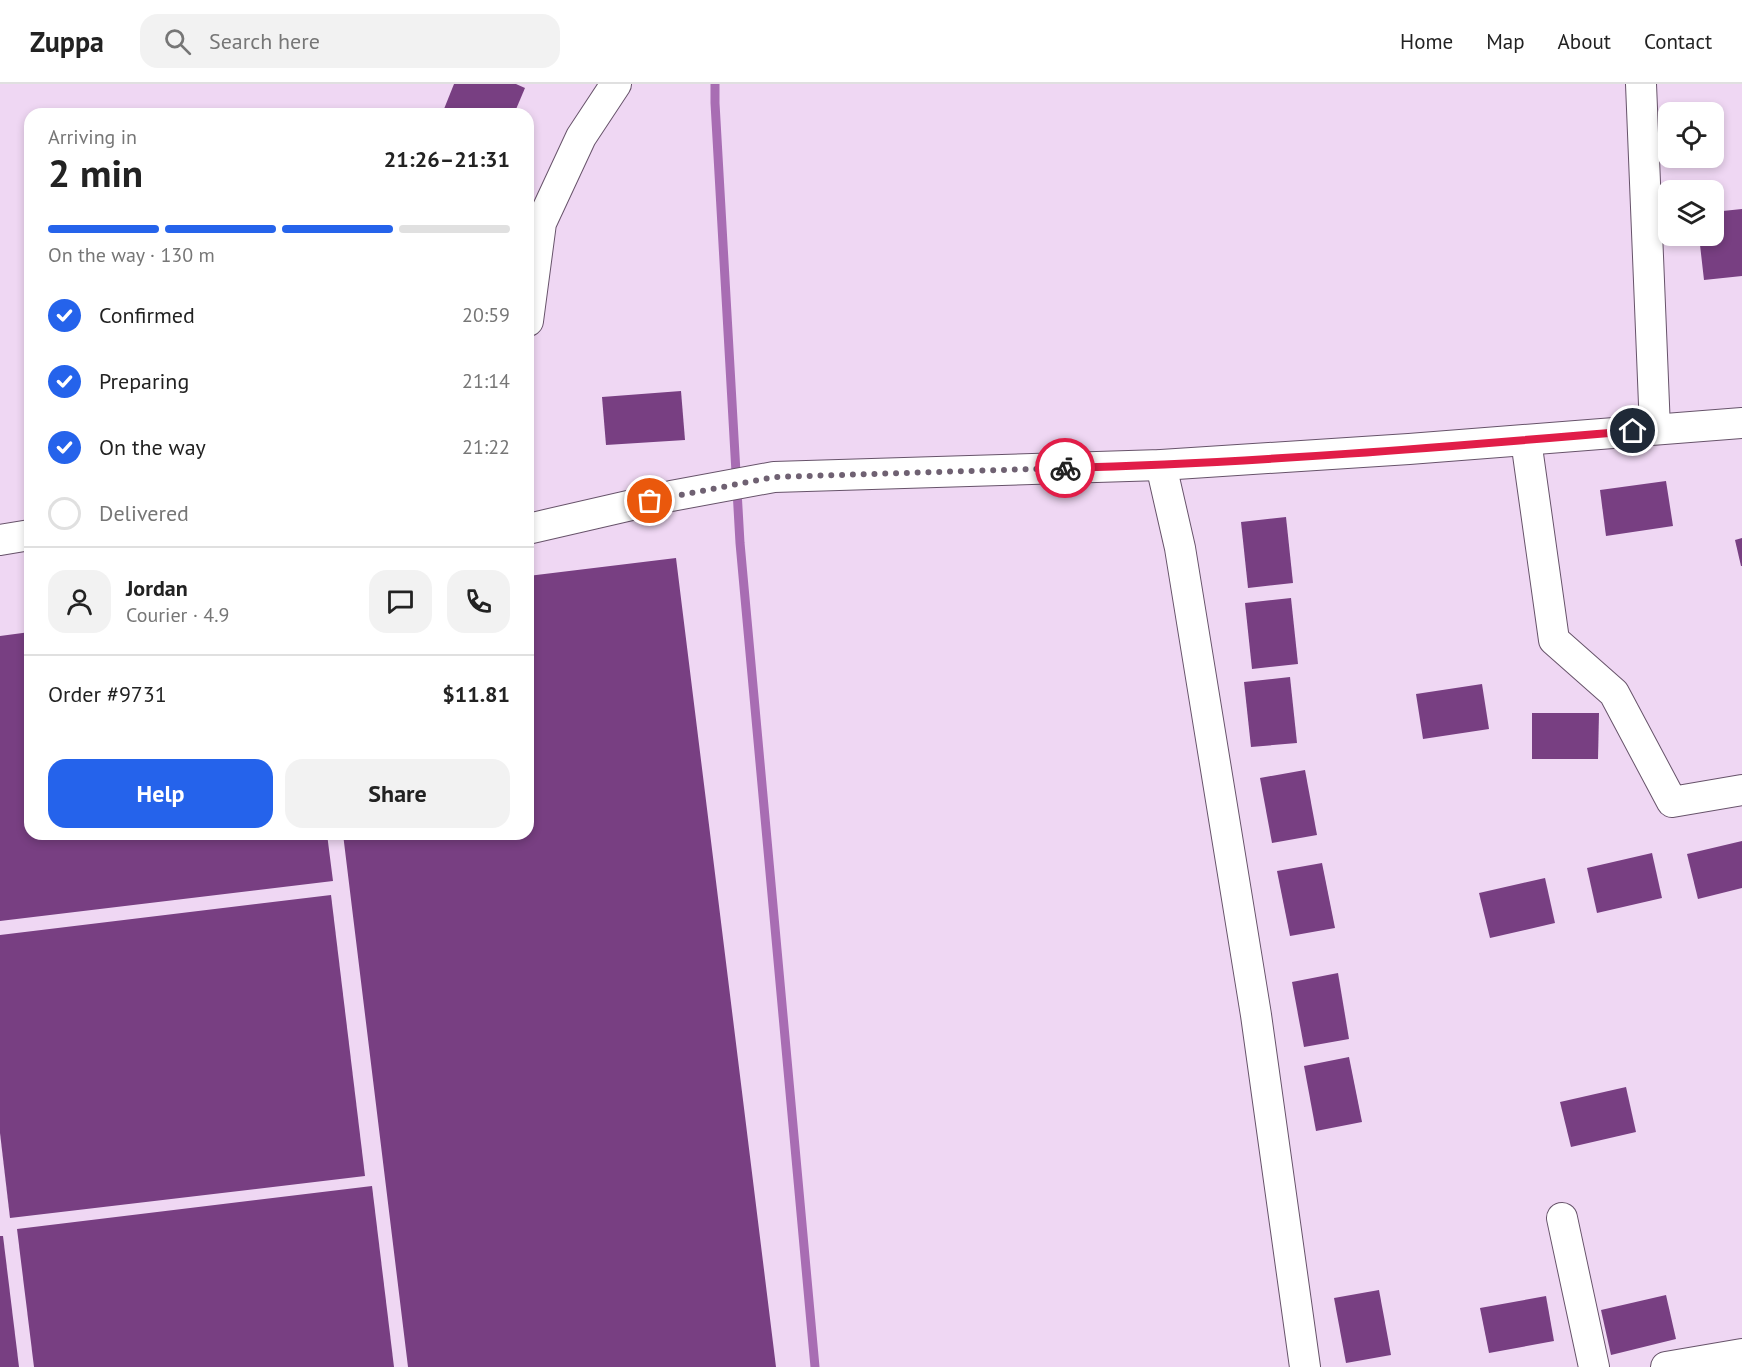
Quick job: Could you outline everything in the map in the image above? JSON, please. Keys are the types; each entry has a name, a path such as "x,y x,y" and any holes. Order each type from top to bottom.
{"street":[{"path":"534,276 541,223 581,137 616,84"},
{"path":"1641,84 1655,429"},
{"path":"534,529 671,496 774,477 1161,465 1409,449 1742,423"},
{"path":"1526,440 1554,640 1614,693 1672,802 1742,790"},
{"path":"1161,465 1180,548 1256,1015 1305,1367"},
{"path":"0,540 24,536"},
{"path":"1562,1218 1594,1367"},
{"path":"1666,1367 1742,1354"}],"building":[{"path":"454,84 516,84 525,88 517,108 444,108"},
{"path":"1742,209 1742,276 1704,280 1700,246 1724,246 1724,211"},
{"path":"681,391 685,440 606,445 602,397"},
{"path":"1666,481 1673,526 1606,536 1600,490"},
{"path":"1286,517 1293,583 1248,588 1241,522"},
{"path":"1742,538 1742,566 1741,566 1735,540"},
{"path":"676,558 776,1367 408,1367 344,840 534,840 534,575"},
{"path":"1291,598 1298,664 1252,669 1245,603"},
{"path":"24,633 24,840 328,840 333,881 0,921 0,636"},
{"path":"1290,677 1297,743 1251,747 1244,682"},
{"path":"1482,684 1489,729 1423,739 1416,694"},
{"path":"1532,713 1599,713 1598,759 1532,759"},
{"path":"1305,770 1317,835 1272,843 1260,778"},
{"path":"1742,841 1742,888 1698,899 1687,854"},
{"path":"1652,853 1662,898 1597,913 1587,868"},
{"path":"1322,863 1335,928 1290,936 1277,871"},
{"path":"1545,878 1555,923 1490,938 1479,893"},
{"path":"331,895 365,1176 10,1218 0,1133 0,935"},
{"path":"1338,973 1349,1039 1304,1047 1292,982"},
{"path":"1349,1057 1362,1122 1316,1131 1304,1066"},
{"path":"1626,1087 1636,1132 1571,1147 1560,1102"},
{"path":"372,1186 394,1367 34,1367 17,1229"},
{"path":"0,1236 3,1236 19,1367 0,1367"},
{"path":"1379,1290 1391,1355 1346,1363 1334,1298"},
{"path":"1666,1295 1676,1339 1611,1355 1601,1310"},
{"path":"1546,1296 1554,1341 1489,1353 1480,1308"}],"waterway":[{"path":"715,84 740,543 815,1367"}],"way so far":[{"path":"650,501 774,477 1065,468"}],"route":[{"path":"1065,468 1161,465 1387,451 1633,431"}]}
